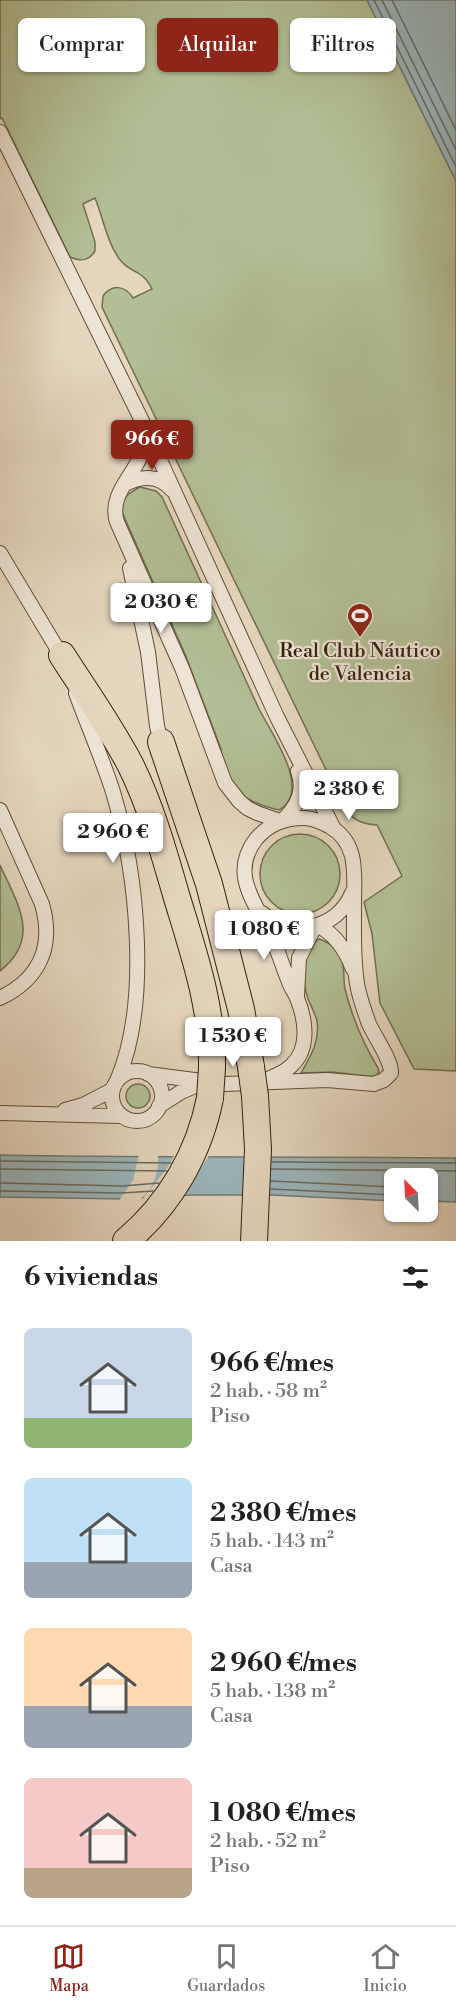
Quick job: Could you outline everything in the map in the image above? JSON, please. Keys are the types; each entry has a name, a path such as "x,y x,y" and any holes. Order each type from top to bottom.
{"highway":[{"path":"62,655 117,741 142,791 164,855 205,997 212,1043 205,1123 196,1147 171,1192 148,1221 126,1241"},
{"path":"161,742 208,884 241,1009 256,1081 258,1149 255,1230"}],"street":[{"path":"0,132 144,425 277,717 333,829"},
{"path":"144,425 145,449 116,500 114,514 122,535 182,668 225,783 231,793 247,808 269,818 282,820 308,818 333,829 343,837 352,852 356,869 354,910 357,980"},
{"path":"125,484 135,479 153,478 168,485 175,494"},
{"path":"122,535 139,604 161,742"},
{"path":"0,553 62,655 121,821 132,887 136,943 135,1002 128,1048 115,1086 113,1104 121,1116"},
{"path":"256,1081 291,1067 302,1050 304,1024 297,998 270,933 250,898 246,885 247,857 253,844 261,833 282,820 300,796 302,781 277,717"},
{"path":"0,810 42,904 47,935 45,950 29,978 0,998"},
{"path":"258,910 279,924 291,928 317,926 334,918 344,908 355,886"},
{"path":"51,1114 83,1105 115,1086 122,1076 135,1071 225,1084 327,1080 374,1084 388,1077 391,1073 391,1065 369,1023 357,980 344,949 331,934 317,926"},
{"path":"297,998 299,958 317,926"},
{"path":"0,1113 121,1116 138,1121 146,1119 153,1115 161,1099 159,1084 148,1074"},
{"path":"159,1106 181,1092 209,1082"}],"green space":[{"name":"Real Club Náutico de Valencia","path":"0,0 367,0 376,18 290,18 290,72 396,72 396,59 456,181 456,1071 414,1069 380,1003 372,934 364,902 402,876 377,825 358,820 344,807 102,307 103,296 110,289 122,288 133,298 152,289 141,275 125,265 116,254 95,198 83,204 95,242 95,251 84,260 70,257 2,118 0,119"},
{"path":"140,487 156,491 162,497 259,709 280,746 291,776 292,789 288,801 279,810 266,807 245,797 231,783 221,749 185,654 121,510 127,496"},
{"path":"300,834 315,837 328,846 337,859 340,874 337,889 328,902 315,911 300,914 285,911 272,902 263,889 260,874 263,859 272,846 285,837"},
{"path":"0,865 19,907 23,933 20,946 13,959 0,971"},
{"path":"319,939 333,947 342,961 345,989 351,1010 378,1068 379,1072 375,1077 332,1072 301,1073 314,1048 318,1028 306,991 305,959 308,951"},
{"path":"138,1084 143,1085 149,1091 149,1101 143,1107 138,1108 133,1107 127,1101 126,1096 127,1091 133,1085"}],"water":[{"path":"367,0 456,0 456,181 396,59 396,18 376,18"},
{"path":"0,1155 456,1158 456,1202 438,1201 438,1168 384,1168 384,1201 272,1195 191,1195 123,1199 0,1197"}],"pier":[{"path":"158,1154 158,1167 150,1189 140,1200 118,1202 133,1180 139,1155"},
{"path":"175,1154 210,1154 181,1199 141,1201 167,1168"}],"place":[{"name":"Real Club Náutico de Valencia","path":"360,639"}]}
